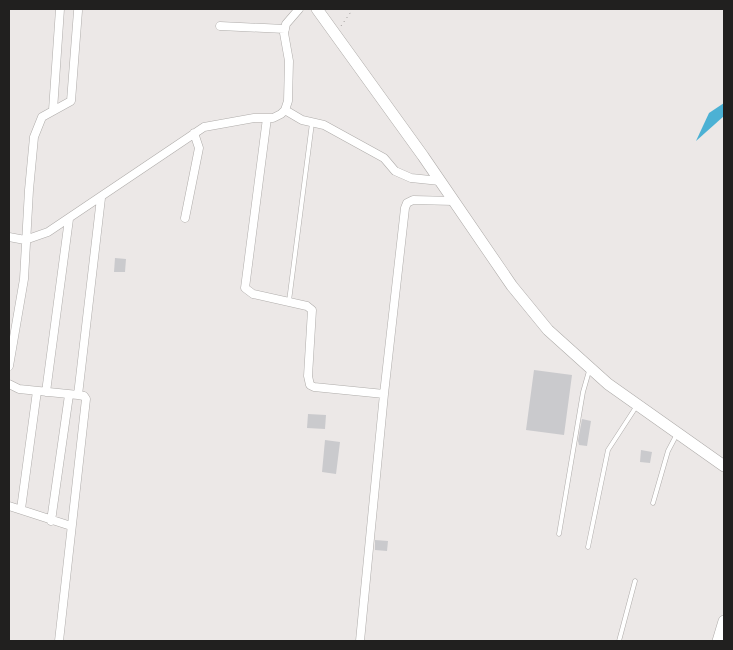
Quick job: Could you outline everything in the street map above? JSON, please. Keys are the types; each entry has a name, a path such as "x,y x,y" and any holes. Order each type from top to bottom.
{"street":[{"path":"52,110 60,9"},
{"path":"9,238 25,240 39,237 101,198 194,133 213,126 273,118 285,110 288,101 289,61 285,29 286,24 299,9"},
{"path":"317,9 440,181 512,286 548,330 590,368 637,405 724,466"},
{"path":"9,366 24,279 25,240 34,137 40,122 52,110 72,98 78,12"},
{"path":"220,26 285,29"},
{"path":"285,110 302,120 324,125 384,158 395,171 411,178 440,181"},
{"path":"267,118 245,285 253,294 289,302 312,310 308,376 310,385 314,387 384,394"},
{"path":"185,218 199,148 194,133"},
{"path":"51,521 73,395 101,198"},
{"path":"360,641 384,394 407,203 414,200 454,201"},
{"path":"46,392 69,219"},
{"path":"9,384 18,389 84,396 86,399 59,641"},
{"path":"21,509 37,391"},
{"path":"9,506 42,515 51,521 71,526"},
{"path":"718,641 724,621"}],"lane":[{"path":"289,302 312,122"},
{"path":"559,534 582,392 590,368"},
{"path":"588,546 608,450 637,405"},
{"path":"653,503 668,450 677,433"},
{"path":"619,641 635,581"}],"path":[{"path":"335,35 353,9"}],"water":[{"path":"724,103 724,116 696,141 709,113"}],"building":[{"path":"115,258 126,259 125,272 114,272"},
{"path":"534,370 572,375 564,435 526,430"},
{"path":"308,414 326,415 325,429 307,428"},
{"path":"582,419 591,421 587,446 579,445 578,441"},
{"path":"325,440 340,442 336,474 322,472"},
{"path":"641,450 652,452 650,463 640,462"},
{"path":"375,540 388,541 387,551 375,550"}]}
